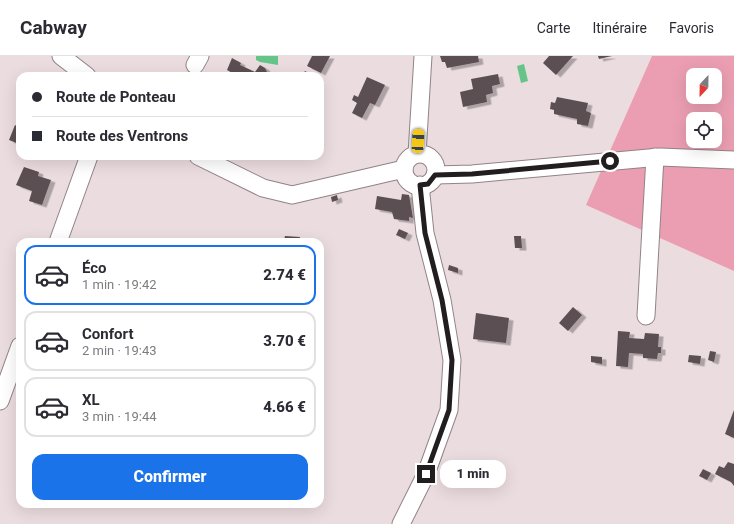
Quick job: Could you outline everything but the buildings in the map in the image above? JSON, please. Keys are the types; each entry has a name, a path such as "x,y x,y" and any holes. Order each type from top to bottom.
{"street":[{"path":"61,56 82,72"},
{"path":"417,154 423,56"},
{"path":"417,154 425,155 431,159 435,165 435,175 428,184 420,185 410,182 406,178 404,169 406,162 417,154"},
{"path":"435,175 472,174 655,157 734,160"},
{"path":"646,316 655,157"},
{"path":"59,238 88,160"},
{"path":"206,160 263,188 292,195 404,169"},
{"path":"401,524 426,474 449,410 452,360 442,300 425,233 420,185"},
{"path":"0,401 16,357"}],"shaded area":[{"path":"256,56 278,56 278,65 260,62 256,60"},
{"path":"652,56 734,56 734,271 586,205"},
{"path":"524,64 528,81 521,83 517,66"}],"route":[{"path":"426,474 449,410 452,360 442,300 425,233 420,198 420,185 423,186 428,184 433,180 435,175 472,174 491,171 610,161"}]}
